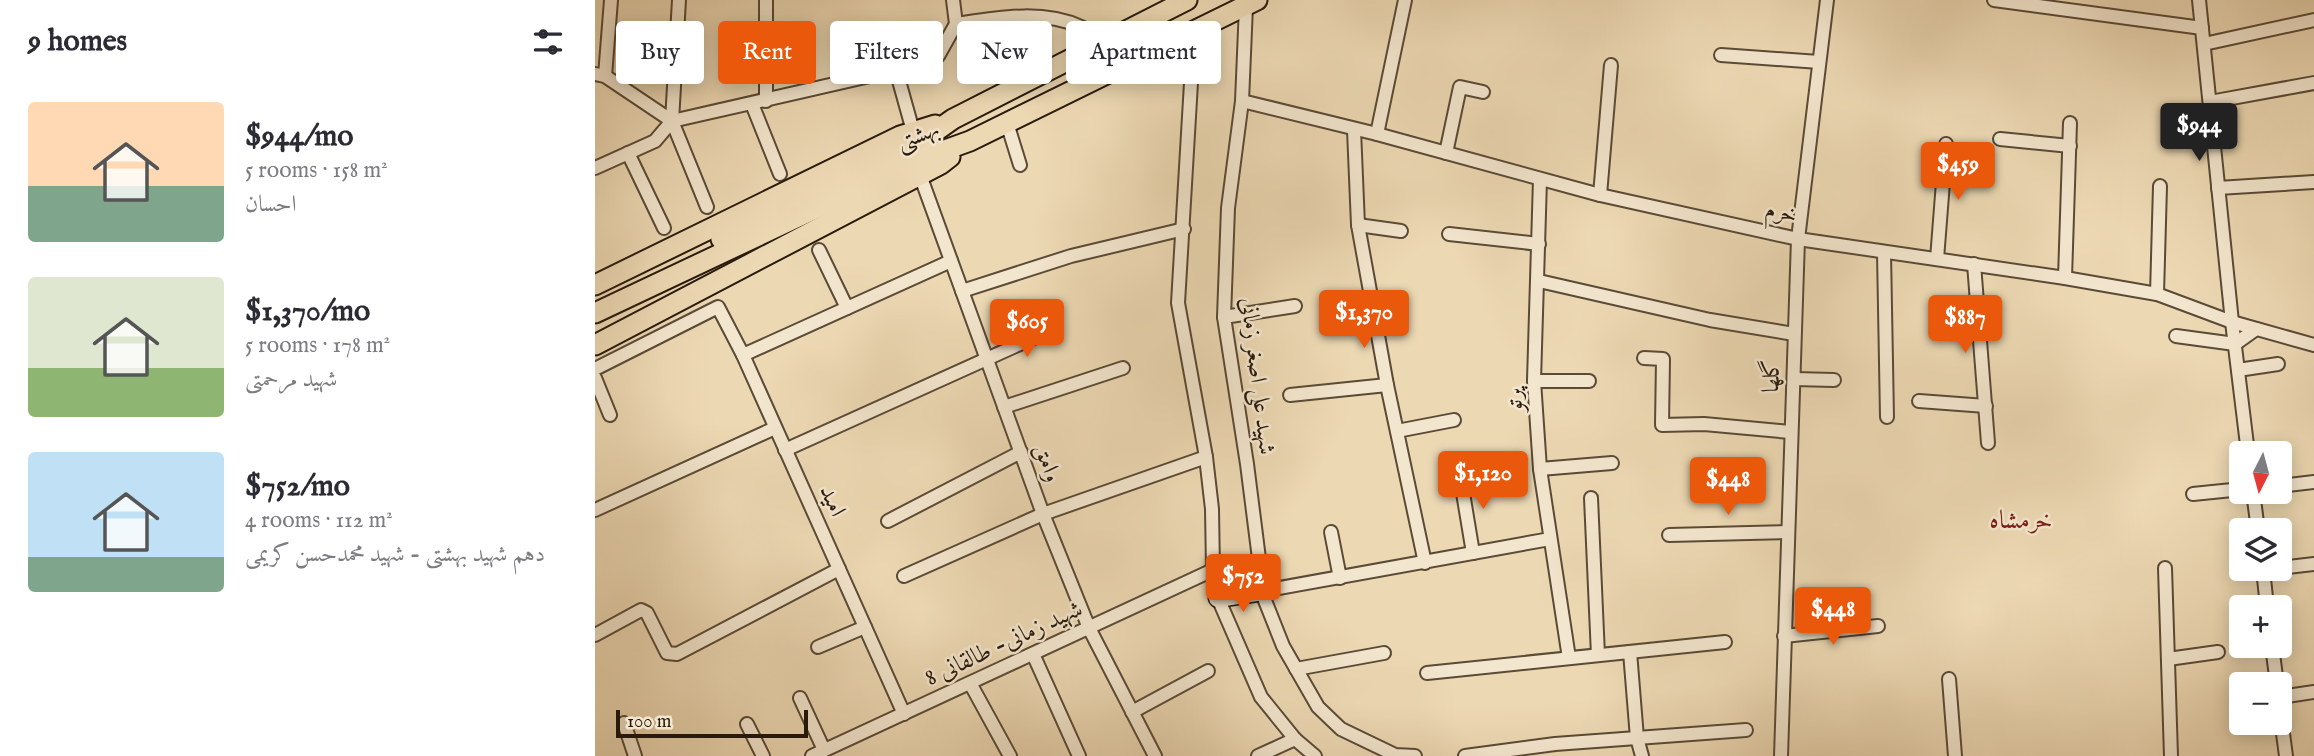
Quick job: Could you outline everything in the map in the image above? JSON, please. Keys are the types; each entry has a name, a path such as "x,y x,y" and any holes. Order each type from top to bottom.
{"main road":[{"name":"بهشتی","path":"1146,21 1187,0"},
{"name":"بهشتی","path":"1216,21 1251,3"},
{"name":"بهشتی","path":"595,300 919,143 953,119 1066,61"},
{"name":"بهشتی","path":"595,313 923,158 970,141 1087,84"},
{"path":"595,285 899,136 953,119"},
{"path":"598,345 941,164 970,141"}],"street":[{"path":"611,0 600,75 672,121"},
{"path":"678,0 672,121 707,207"},
{"path":"766,0 766,101"},
{"path":"943,47 956,24 953,0"},
{"path":"1377,134 1405,0"},
{"name":"گلها","path":"1781,756 1798,239 1827,0"},
{"path":"1994,0 2202,28"},
{"path":"2199,0 2247,441"},
{"name":"شهید علی اصغر زمانی","path":"1251,3 1228,208 1224,317 1263,591 1283,646 1318,707 1341,729 1395,755 1415,756"},
{"path":"956,24 1041,16 1066,23"},
{"path":"2204,44 2314,20"},
{"path":"1721,55 1819,62"},
{"path":"1600,195 1611,65"},
{"path":"2210,102 2314,83"},
{"path":"596,164 655,141 672,121 837,84"},
{"path":"900,84 913,131"},
{"path":"1191,84 1178,303 1206,457 1212,509 1213,570 1218,598 1261,697 1294,739 1315,756"},
{"path":"1446,153 1460,87 1483,92"},
{"name":"خرم","path":"1241,101 1377,134 1600,195 1798,239 1884,253 1937,258 2157,294 2232,322 2314,345"},
{"path":"752,104 779,173"},
{"path":"1007,123 1020,165"},
{"path":"2065,278 2070,123"},
{"path":"1354,130 1358,225 1387,385 1425,563"},
{"path":"2000,139 2070,146"},
{"path":"1937,258 1946,144"},
{"path":"628,153 664,228"},
{"name":"وامق","path":"920,175 1043,514 1089,628 1155,756"},
{"name":"پرتو","path":"1540,179 1534,381 1540,469 1569,658"},
{"path":"2218,188 2314,182"},
{"path":"2157,294 2160,187"},
{"path":"1358,225 1401,231"},
{"path":"962,291 1071,256 1184,229"},
{"path":"1449,234 1539,244"},
{"path":"819,250 847,307"},
{"path":"1884,253 1887,418"},
{"path":"743,355 951,261"},
{"path":"1974,264 1988,443"},
{"path":"1538,281 1710,320 1794,334"},
{"path":"1224,317 1296,306"},
{"name":"امید","path":"595,369 718,307 743,355 904,713"},
{"path":"785,450 1053,329"},
{"path":"2175,336 2235,344 2256,329"},
{"path":"1644,358 1663,359 1662,425 1704,424 1790,432"},
{"path":"2238,370 2278,364"},
{"path":"1004,407 1123,368"},
{"path":"595,378 610,415"},
{"path":"1794,379 1834,380"},
{"path":"1534,381 1589,381"},
{"path":"1290,395 1387,385"},
{"path":"1919,401 1986,406"},
{"path":"1397,431 1454,421"},
{"path":"595,510 775,428"},
{"path":"888,521 1021,452"},
{"path":"904,576 1043,514 1206,457"},
{"path":"1540,469 1612,463"},
{"path":"1460,475 1473,553"},
{"path":"2293,484 2314,482"},
{"path":"2193,494 2229,490"},
{"path":"1591,498 1598,655"},
{"path":"1331,532 1340,578"},
{"path":"1669,535 1788,532"},
{"path":"1218,598 1550,539"},
{"path":"2292,567 2314,564"},
{"path":"2165,568 2171,756"},
{"path":"595,635 641,610 647,613 667,653 677,654 839,569"},
{"name":"شهید زمانی- طالقانی 8","path":"818,753 1213,570"},
{"path":"818,647 865,626"},
{"path":"1784,636 1878,626"},
{"path":"1427,673 1725,642"},
{"path":"1630,652 1636,738 1642,756"},
{"path":"2168,659 2218,652"},
{"path":"1296,669 1384,653"},
{"path":"1033,654 1079,756"},
{"path":"1132,712 1208,671"},
{"path":"1949,679 1955,756"},
{"path":"970,683 1010,756"},
{"path":"2292,695 2314,692"},
{"path":"800,698 818,753"},
{"path":"624,723 635,756"},
{"path":"747,724 763,756"},
{"path":"1465,756 1556,750 1636,738 1746,730"},
{"path":"2283,735 2286,756"},
{"path":"1258,756 1294,739"}],"district":[{"name":"خرمشاه","path":"2021,520"}]}
